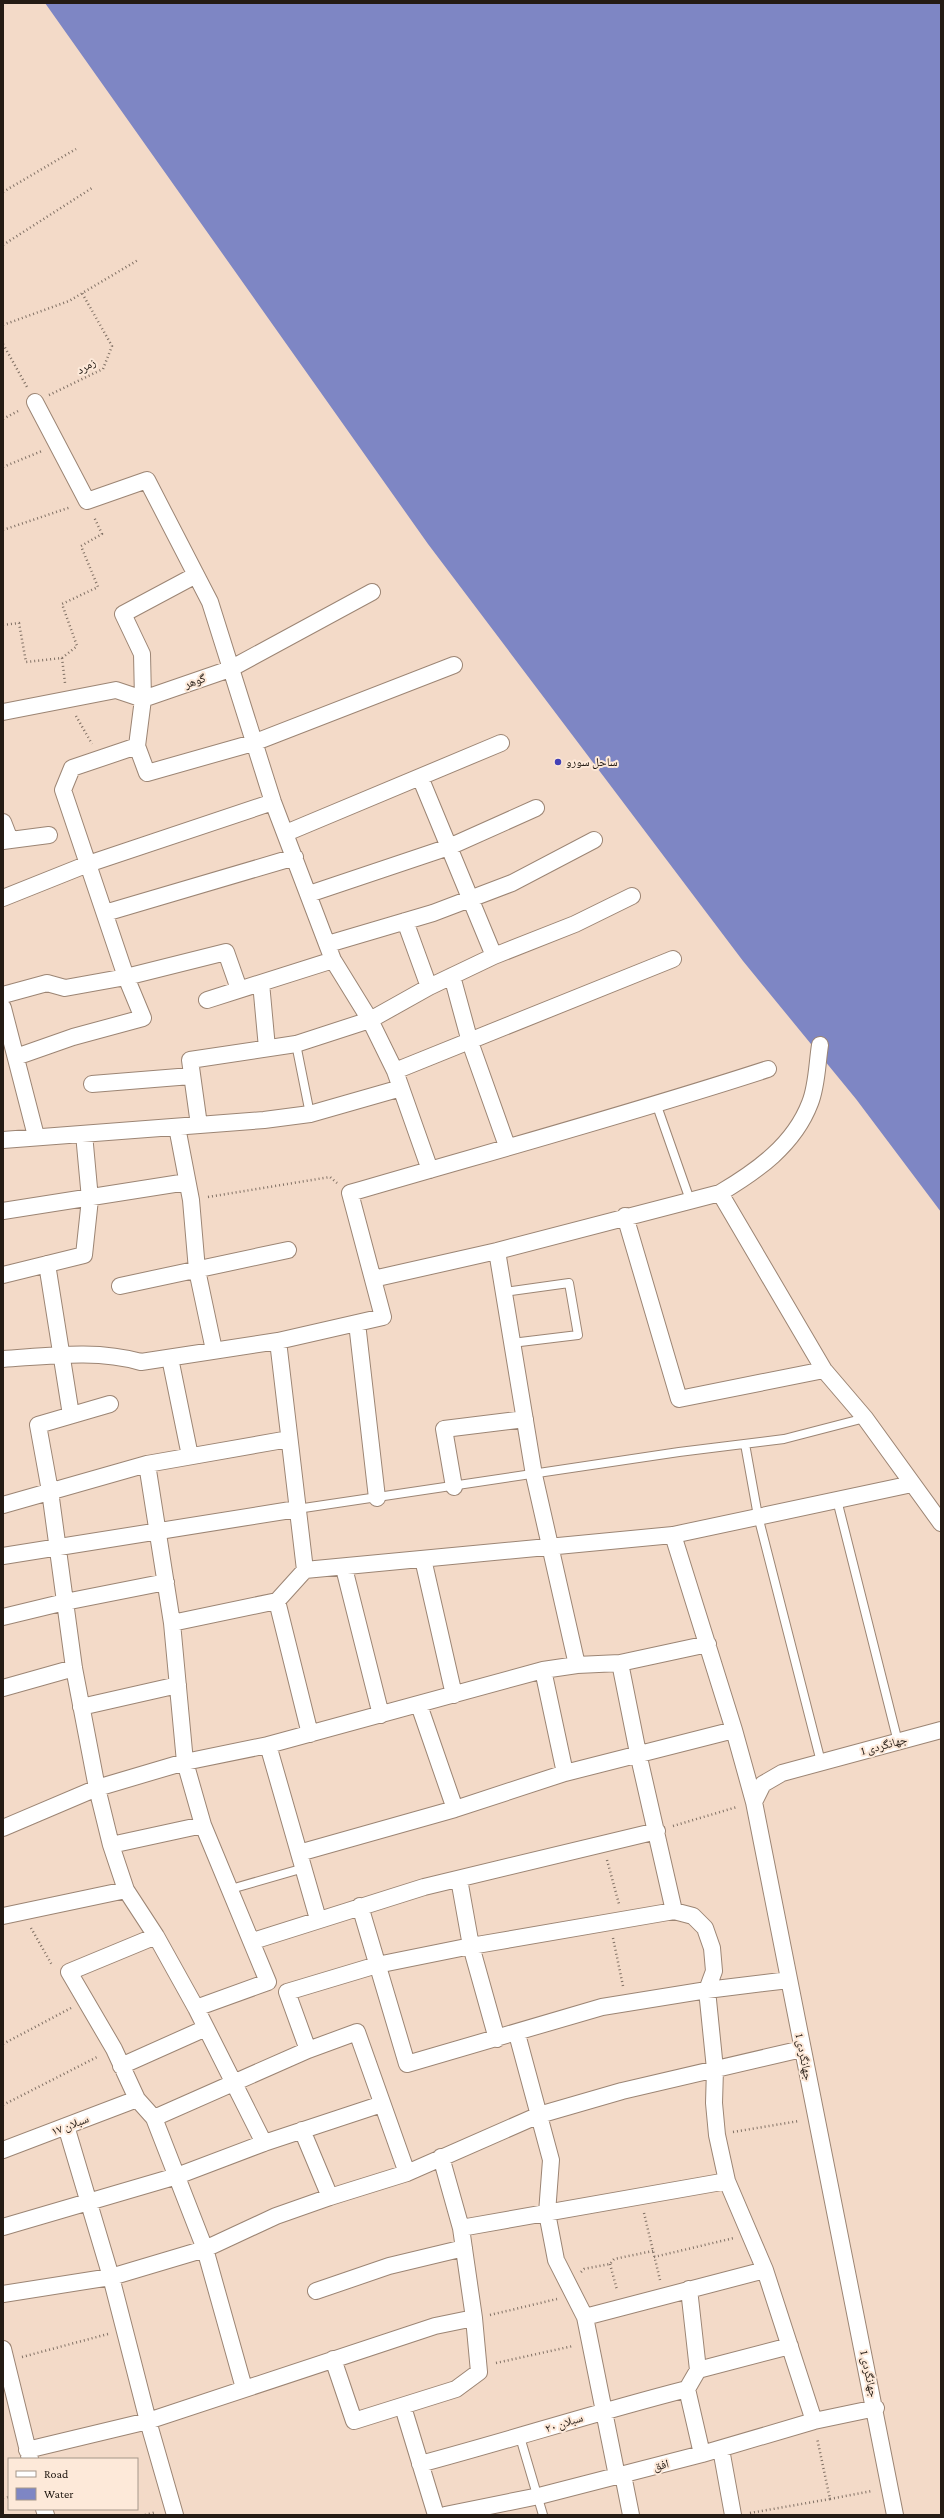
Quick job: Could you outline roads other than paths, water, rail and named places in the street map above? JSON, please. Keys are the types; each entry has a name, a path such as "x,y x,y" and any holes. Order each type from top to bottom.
{"street":[{"path":"35,402 87,501 147,480 210,602 253,743 273,802 328,944 332,960 370,1020 395,1071 430,1170"},
{"path":"196,575 123,614 142,654 143,699 137,746 147,772 253,743 454,665"},
{"name":"گوهر","path":"143,699 230,669 372,592"},
{"path":"3,712 116,690 143,699"},
{"path":"286,833 501,743"},
{"path":"16,1057 73,1037 143,1018 126,977 63,790 72,768 137,746"},
{"path":"420,777 494,956"},
{"path":"3,898 88,864 273,802"},
{"path":"309,894 449,847 536,808"},
{"path":"3,822 6,841 49,835"},
{"path":"328,944 405,921 471,899 512,883 594,840"},
{"path":"105,913 295,858"},
{"path":"200,1125 190,1076 190,1060 296,1044 370,1020 429,987 494,956 575,924 632,896"},
{"path":"405,921 429,987"},
{"path":"3,994 47,983 65,988 126,977 226,952 239,989"},
{"path":"395,1071 673,959"},
{"path":"207,1000 332,960"},
{"path":"452,976 470,1042 507,1146"},
{"path":"261,983 267,1048"},
{"path":"3,1008 36,1136"},
{"path":"373,1279 497,1251 625,1216 720,1193 753,1173 786,1144 810,1103 820,1045"},
{"path":"3,1358 60,1355 124,1357 140,1362 278,1341 383,1317 350,1193 507,1146 657,1106 768,1069"},
{"path":"92,1084 190,1076"},
{"path":"3,1140 36,1136 84,1134 264,1120 310,1114 401,1088"},
{"path":"177,1127 191,1200 197,1270 214,1350"},
{"path":"3,1275 84,1255 90,1199 84,1134"},
{"path":"3,1211 90,1199 187,1182"},
{"path":"720,1193 824,1370 865,1418 941,1523"},
{"path":"625,1216 678,1399 824,1370"},
{"path":"120,1286 288,1250"},
{"path":"497,1251 534,1475 577,1665"},
{"path":"48,1264 60,1355 71,1415"},
{"path":"357,1323 377,1498"},
{"path":"278,1341 305,1570"},
{"path":"170,1358 190,1456"},
{"path":"110,1404 38,1424 50,1491 74,1668 97,1788 111,1845 126,1890 156,1936 196,2008 264,2143"},
{"path":"454,1486 444,1429 525,1419"},
{"path":"3,1505 147,1464 290,1439"},
{"path":"147,1464 172,1623 185,1762 203,1825 253,1941 268,1982 196,2008"},
{"path":"172,1623 277,1601 305,1570 344,1568 674,1534 912,1484"},
{"path":"3,1556 158,1533 297,1509"},
{"path":"674,1534 734,1730 754,1802"},
{"path":"423,1559 454,1695"},
{"path":"344,1568 381,1715"},
{"path":"3,1617 65,1602 166,1582"},
{"path":"277,1601 310,1734"},
{"path":"3,1828 97,1788 185,1762 268,1745 420,1705 543,1670 577,1665 620,1663 708,1644"},
{"path":"620,1663 638,1753 674,1911"},
{"path":"3,1688 74,1668"},
{"path":"543,1670 565,1773"},
{"path":"81,1707 178,1685"},
{"path":"420,1705 455,1809"},
{"path":"301,1860 565,1773 638,1753 734,1730"},
{"name":"جهانگردی 1","path":"895,2515 876,2408 802,2049 754,1802 763,1784 782,1773 941,1730"},
{"path":"268,1745 318,1919"},
{"path":"111,1845 203,1825"},
{"path":"253,1941 360,1906 459,1879 657,1831"},
{"path":"459,1879 471,1946 496,2039"},
{"path":"3,1916 126,1890"},
{"path":"360,1906 407,2064 517,2034 602,2007 707,1990 789,1980"},
{"path":"308,2050 287,1992 377,1965 471,1946 674,1911 694,1916 705,1928 712,1948 714,1971 707,1990 715,2069 714,2103 717,2135 727,2181 765,2270 814,2421"},
{"path":"156,1936 69,1972 114,2049 137,2099 154,2118 205,2249 244,2388"},
{"path":"121,2066 206,2028"},
{"path":"154,2118 234,2081 308,2050 357,2032 407,2173"},
{"path":"517,2034 551,2160 547,2213 556,2260 585,2317 620,2476 631,2515"},
{"path":"3,2294 111,2277 205,2249 276,2216 330,2197 407,2173 539,2115 622,2091 802,2049"},
{"name":"سبلان ۱۷","path":"3,2150 137,2099"},
{"path":"3,2227 177,2176 264,2143 382,2104"},
{"path":"66,2126 111,2277 148,2421 175,2515"},
{"path":"302,2130 330,2197"},
{"path":"333,2359 354,2421 403,2407 456,2389 479,2372 474,2318 461,2228 441,2157"},
{"path":"461,2228 727,2181"},
{"path":"316,2291 389,2266 464,2248"},
{"path":"585,2317 664,2295 765,2270"},
{"path":"689,2289 698,2370 687,2389 702,2454"},
{"path":"4,2355 29,2455 148,2421 435,2326 474,2318"},
{"path":"698,2370 790,2346"},
{"name":"سبلان ۲۰","path":"420,2464 520,2437 605,2410 687,2389"},
{"path":"403,2407 436,2515"},
{"name":"افق","path":"445,2515 539,2496 620,2476 721,2449 814,2421 876,2408"},
{"path":"721,2449 739,2514"}],"lane":[{"path":"296,1044 310,1114"},
{"path":"657,1106 690,1200"},
{"path":"504,1292 569,1283 578,1335 512,1343"},
{"path":"297,1509 784,1439 865,1418"},
{"path":"744,1444 758,1516 821,1762"},
{"path":"837,1500 898,1742"},
{"path":"231,1889 301,1860"},
{"path":"520,2437 539,2496 543,2515"}],"water":[{"path":"45,3 941,3 941,1212 856,1099 743,961 428,544"}],"place":[{"name":"ساحل سورو","path":"558,762"}]}
